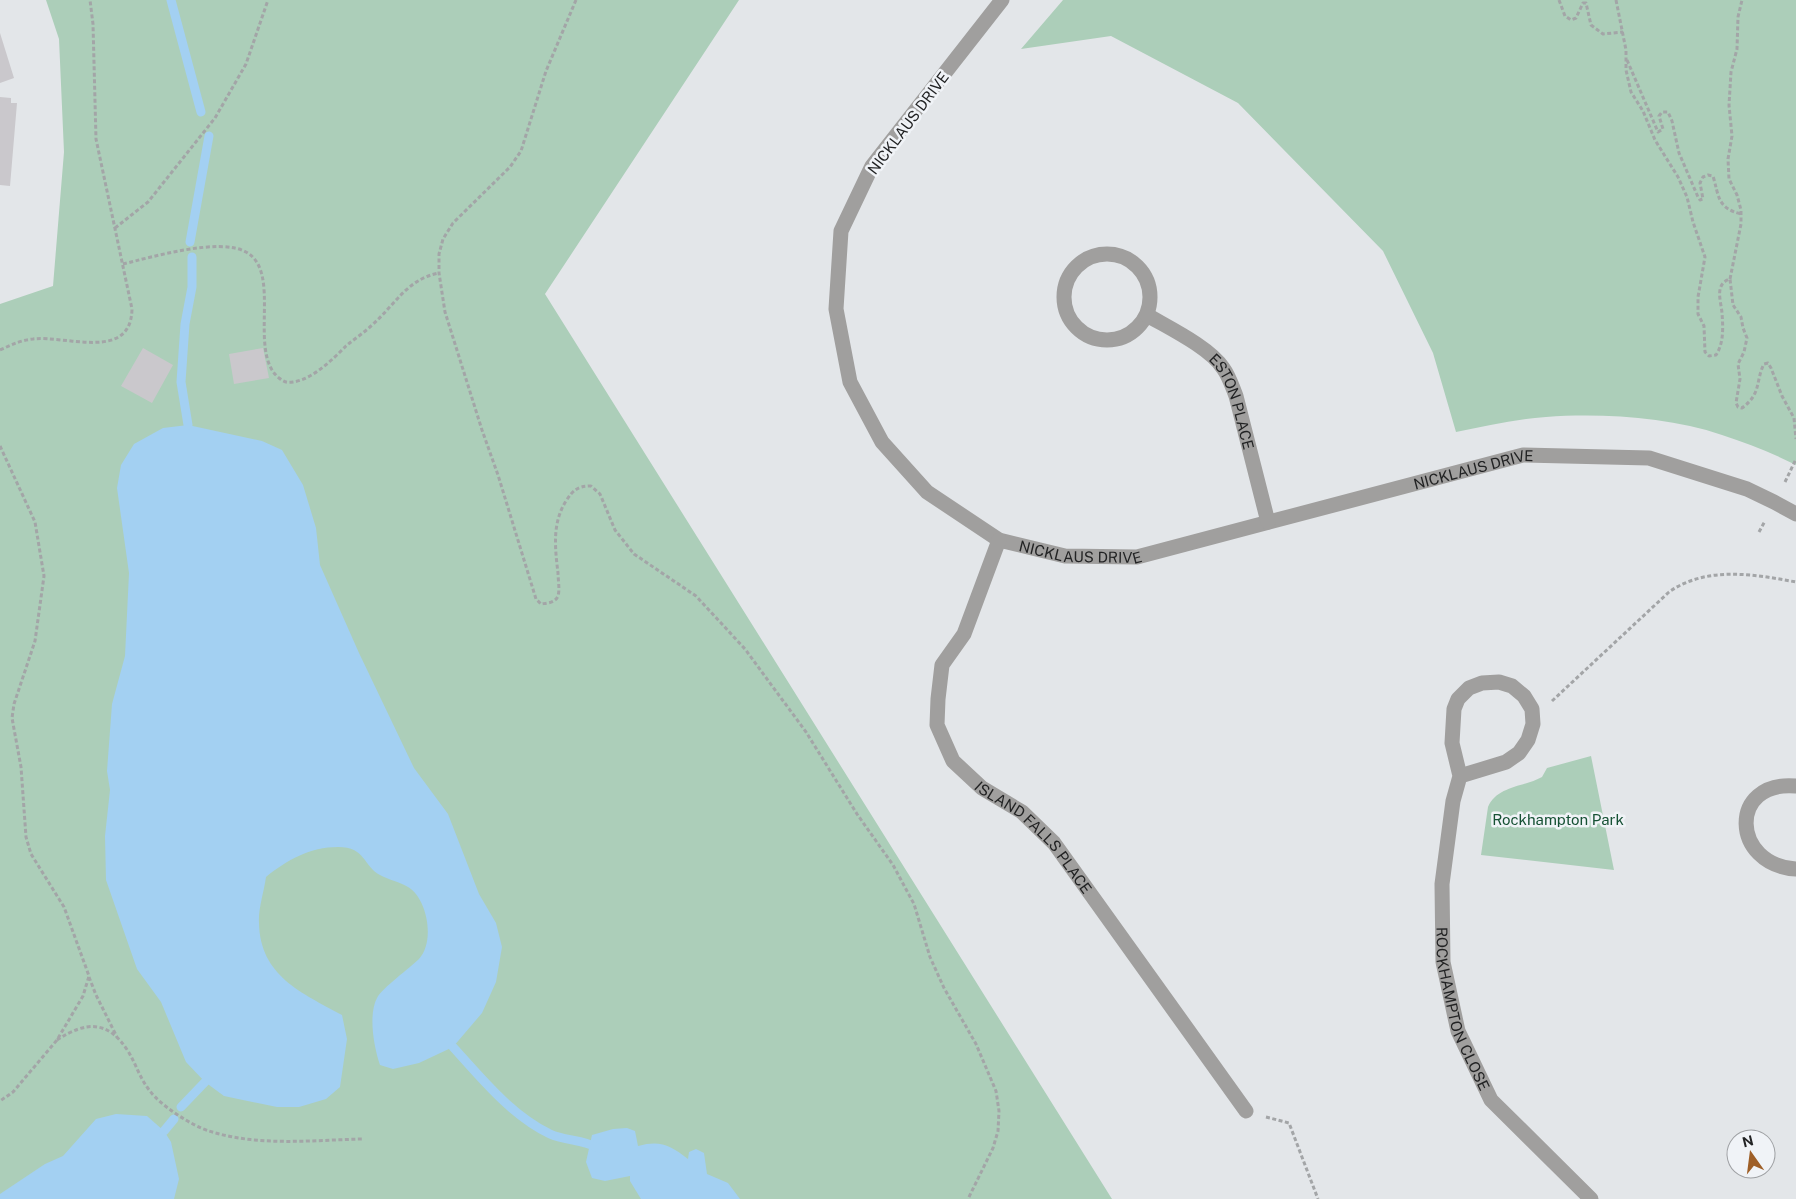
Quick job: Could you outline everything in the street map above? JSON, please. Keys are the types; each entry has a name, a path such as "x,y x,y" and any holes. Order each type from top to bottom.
{"street":[{"name":"NICKLAUS DRIVE","path":"1002,0 872,166 841,231 836,310 850,382 882,442 927,492 999,540 1065,556 1137,557 1523,456 1649,458 1747,490 1796,514"},
{"path":"1103,254 1121,256 1137,265 1147,279 1151,297 1147,315 1136,330 1121,338 1103,340 1086,335 1072,322 1065,306 1065,288 1072,271 1086,259 1103,254"},
{"name":"ESTON PLACE","path":"1147,315 1208,352 1222,366 1236,396 1268,522"},
{"name":"ISLAND FALLS PLACE","path":"999,540 964,634 942,665 938,699 938,725 953,761 982,788 1022,812 1054,843 1246,1111"},
{"name":"ROCKHAMPTON CLOSE","path":"1460,776 1506,762 1519,753 1528,740 1533,724 1532,709 1524,696 1512,686 1499,682 1482,683 1469,688 1458,699 1454,709 1452,743 1460,776 1453,801 1442,884 1443,962 1458,1031 1491,1100 1591,1199"},
{"path":"1796,786 1782,785 1764,791 1753,800 1746,814 1747,830 1751,844 1760,856 1770,863 1796,869"}],"path":[{"path":"0,350 15,343 33,339 58,339 89,343 104,342 118,338 126,332 132,322 132,309 96,139 93,24 90,0"},
{"path":"116,228 148,202 215,118 246,64 268,0"},
{"path":"576,0 546,71 522,150 510,167 453,223 444,239 439,254 439,273 445,312 536,598 541,604 551,603 558,597 559,585 554,542 556,525 563,506 572,491 582,486 591,486 600,494 615,530 634,554 696,596 745,649 806,732 857,814 894,865 914,904 930,957 944,988 976,1044 996,1091 999,1111 998,1131 993,1148 968,1199"},
{"path":"1559,0 1565,16 1571,20 1576,18 1583,3 1586,3 1591,25 1604,34 1623,32"},
{"path":"1616,0 1626,50 1626,70 1631,92 1643,111 1655,140 1678,177 1687,197 1705,257 1698,297 1698,314 1704,326 1706,352 1709,356 1716,355 1720,349 1722,312 1719,296 1724,280 1730,279"},
{"path":"1742,0 1738,17 1737,49 1731,72 1729,104 1732,136 1728,159 1730,179 1737,195 1741,214 1741,224 1730,279 1733,305 1741,317 1747,338 1744,352 1738,364 1740,379 1736,403 1738,407 1742,408 1748,403 1758,387 1764,364 1768,363 1794,418 1796,439"},
{"path":"1626,58 1658,132 1663,129 1659,116 1662,112 1668,112 1672,121 1679,153 1700,200 1703,200 1700,183 1703,177 1713,176 1717,196 1722,206 1741,214"},
{"path":"123,264 185,250 215,247 234,248 247,252 256,262 263,283 265,344 270,364 275,375 284,382 294,382 326,366 348,344 372,325 407,287 426,275 439,273"},
{"path":"0,446 34,522 44,576 35,641 14,704 12,718 21,767 26,837 31,854 64,906 96,996 117,1037 128,1052 150,1092 186,1120 208,1131 242,1138 282,1142 363,1138"},
{"path":"1781,489 1796,459"},
{"path":"1550,703 1669,592 1682,583 1719,574 1773,578 1796,582"},
{"path":"0,1102 13,1092 57,1040 83,996 89,976"},
{"path":"57,1040 71,1031 84,1026 96,1027 117,1037"},
{"path":"1246,1111 1289,1124 1318,1199"}],"green space":[{"path":"46,0 739,0 545,294 1112,1199 0,1199 0,304 53,286 64,152 59,39"},
{"path":"1063,0 1796,0 1796,465 1778,456 1722,435 1658,420 1612,416 1546,417 1512,421 1456,432 1433,353 1383,251 1238,103 1111,36 1021,49"},
{"name":"Rockhampton Park","path":"1591,756 1614,870 1481,855 1488,807 1492,800 1504,791 1542,777 1547,768"}],"water":[{"path":"188,425 262,441 282,450 303,485 316,528 320,565 359,653 414,768 448,814 479,894 496,923 502,947 496,982 482,1013 453,1047 419,1063 393,1069 380,1065 372,1022 374,1005 380,994 419,959 424,952 428,932 427,921 415,893 408,887 374,871 359,853 354,850 338,847 308,852 282,865 266,877 260,906 259,923 261,941 267,957 275,970 286,981 312,999 342,1015 347,1039 340,1087 326,1099 299,1107 277,1107 224,1096 205,1082 186,1062 161,1002 137,969 106,880 105,836 110,790 107,771 112,704 125,656 129,573 117,488 121,465 134,444 163,428"},
{"path":"116,1114 147,1116 164,1131 171,1142 179,1179 174,1199 0,1199 0,1194 45,1164 63,1156 96,1119"},
{"path":"627,1128 635,1131 638,1146 646,1144 664,1145 676,1150 688,1159 689,1152 696,1149 704,1153 707,1174 728,1183 740,1199 641,1199 630,1181 630,1176 605,1181 592,1178 586,1162 592,1135 613,1129"}],"building":[{"path":"0,33 14,78 0,83"},
{"path":"0,97 11,98 11,103 17,103 10,186 0,185"},
{"path":"143,348 173,365 152,403 121,386"},
{"path":"263,348 269,378 234,384 229,354"}],"waterway":[{"path":"171,0 201,112"},
{"path":"190,242 209,136"},
{"path":"188,425 181,382 185,324 192,287 192,257"},
{"path":"453,1047 486,1084 522,1117 550,1134 598,1148"},
{"path":"181,1107 205,1082"},
{"path":"164,1131 174,1119"}]}
